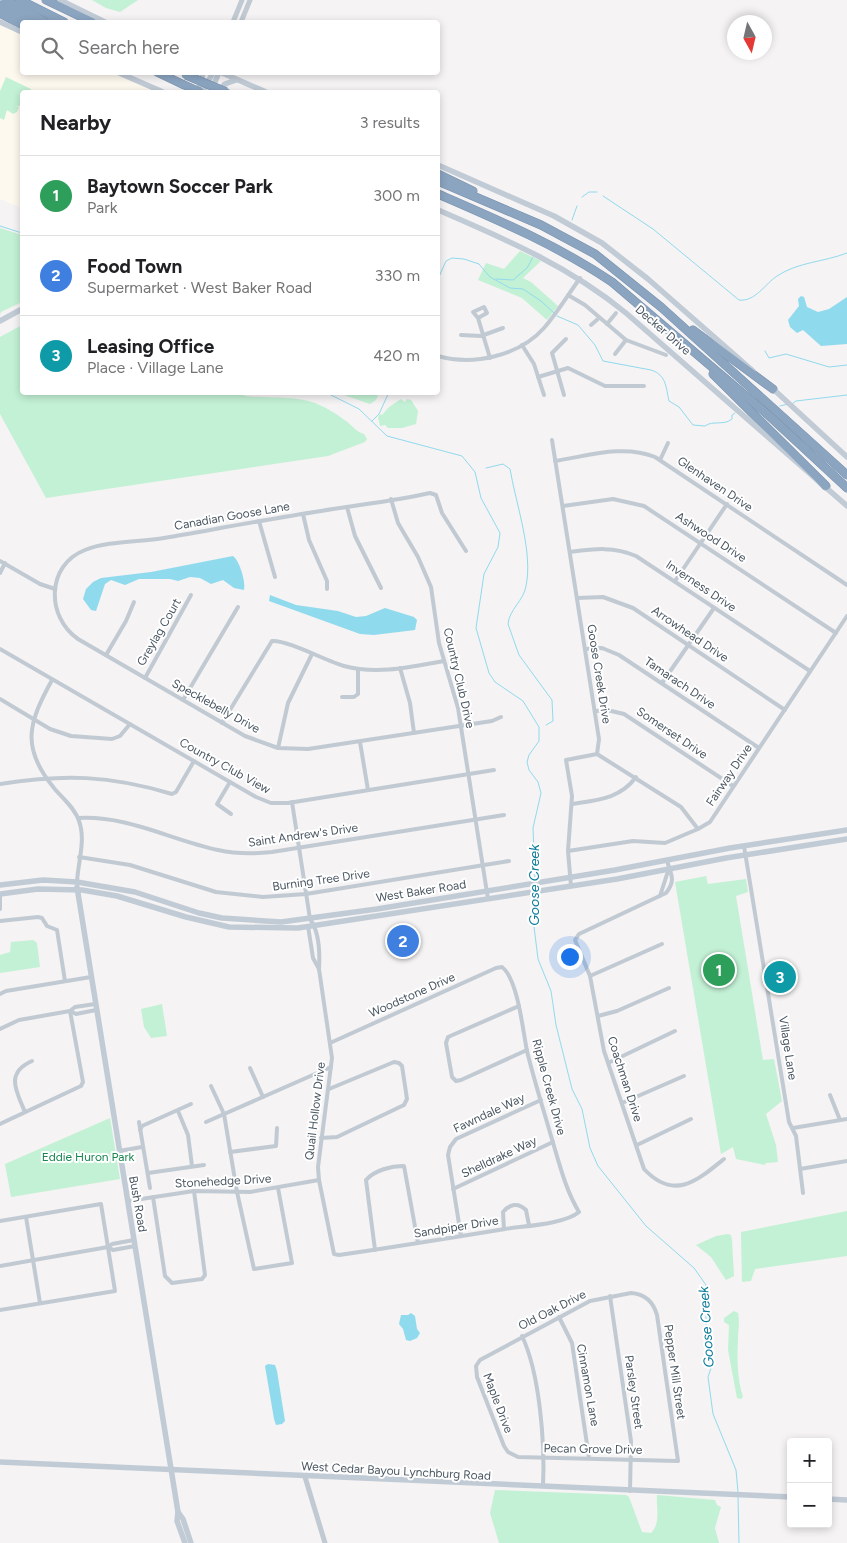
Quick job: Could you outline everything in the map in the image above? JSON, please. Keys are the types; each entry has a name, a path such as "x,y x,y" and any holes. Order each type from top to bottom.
{"highway":[{"path":"6,0 41,20"},
{"path":"20,0 58,20"},
{"path":"27,0 59,20"},
{"path":"46,0 88,20"},
{"path":"0,5 26,20"},
{"path":"0,12 20,23"},
{"path":"163,75 197,90"},
{"path":"185,75 221,90"},
{"path":"440,175 476,193 486,202"},
{"name":"Decker Drive","path":"440,183 573,241 624,276 661,307 847,475"},
{"name":"Decker Drive","path":"440,196 534,235 587,265 624,292 767,414 847,488"},
{"path":"661,307 773,389"},
{"path":"708,364 714,375 826,486"}],"main road":[{"path":"60,0 101,20"},
{"path":"0,22 20,31"},
{"path":"124,75 158,90"},
{"path":"197,90 201,84 202,75"},
{"path":"203,90 211,75"},
{"path":"212,90 218,75"},
{"path":"225,75 261,90"},
{"path":"219,90 225,84 236,80"},
{"path":"440,166 554,216 602,243 648,279 847,457"},
{"name":"Decker Drive","path":"440,211 532,251 580,278 626,313 736,407 816,481 826,486 847,506"},
{"path":"0,321 20,310"},
{"name":"West Baker Road","path":"0,885 43,880 77,882 135,892 198,913 231,919 281,922 377,909 570,878 744,846 847,830"},
{"path":"818,835 819,843"},
{"name":"West Baker Road","path":"0,895 38,889 78,890 117,896 186,917 229,927 264,929 308,928 572,886 847,839"},
{"name":"Bush Road","path":"77,882 95,1007 178,1512"},
{"path":"157,908 159,900"},
{"path":"377,909 379,916"},
{"path":"229,927 231,919"},
{"name":"West Cedar Bayou Lynchburg Road","path":"0,1462 305,1477 787,1497"},
{"path":"832,1499 847,1500"},
{"path":"178,1512 177,1521 185,1543"},
{"path":"178,1512 183,1519 191,1543"}],"street":[{"path":"233,20 242,0"},
{"path":"242,20 250,0"},
{"path":"440,357 452,360 490,358 509,352 522,345 543,329 580,278"},
{"path":"568,295 586,305 626,340 666,355"},
{"path":"607,324 616,314"},
{"path":"478,318 490,358"},
{"path":"592,325 599,318"},
{"path":"462,335 482,336 504,328"},
{"path":"564,395 552,353 566,339"},
{"path":"615,354 626,340"},
{"path":"522,345 534,364 544,395"},
{"path":"538,377 568,368 605,386 644,386"},
{"name":"Goose Creek Drive","path":"552,440 596,711 599,739 597,754"},
{"path":"660,460 668,444"},
{"name":"Glenhaven Drive","path":"555,461 622,451 640,452 660,460 847,585"},
{"name":"Canadian Goose Lane","path":"55,589 61,572 68,562 85,550 434,493 442,513 466,551"},
{"name":"Country Club Drive","path":"391,499 398,523 418,557 431,587 436,631 457,703 488,899"},
{"name":"Ashwood Drive","path":"563,506 604,500 632,502 650,509 836,633"},
{"path":"675,581 727,504"},
{"path":"347,507 355,536 381,588"},
{"path":"303,514 311,546 326,581 327,589"},
{"path":"259,521 275,577"},
{"name":"Inverness Drive","path":"570,552 596,548 628,552 810,671"},
{"path":"0,573 2,562 40,584 55,589"},
{"name":"Specklebelly Drive","path":"55,589 55,606 65,627 73,636 253,740 278,748 308,749 360,742 460,726 501,717"},
{"name":"Greylag Court","path":"145,678 191,595"},
{"name":"Arrowhead Drive","path":"577,598 603,597 623,603 785,710"},
{"path":"106,655 126,621 134,602"},
{"path":"183,700 238,607"},
{"path":"662,683 714,608"},
{"name":"Fairway Drive","path":"568,851 633,841 665,843 698,830 713,818 847,616"},
{"path":"222,722 272,641 358,669 400,668 444,661"},
{"name":"Tamarach Drive","path":"585,649 602,648 614,652 759,748"},
{"name":"Country Club View","path":"0,650 262,800 279,804 494,770"},
{"path":"278,748 288,703 312,654"},
{"path":"400,668 411,708 414,733"},
{"path":"342,697 354,698 358,694 358,669"},
{"path":"52,680 33,718 31,735 34,756 45,777 78,818 82,833 77,882"},
{"path":"0,699 63,734 106,739 120,736 130,724"},
{"name":"Somerset Drive","path":"596,711 616,711 629,716 733,786"},
{"path":"360,742 368,790"},
{"path":"572,886 568,851 572,804 571,784 566,760 597,754 681,807 698,830"},
{"path":"0,784 45,777 107,780 172,794 176,792 194,761"},
{"path":"572,804 616,795 630,786 636,777"},
{"path":"230,782 217,804 231,814"},
{"path":"292,802 310,919 315,926"},
{"name":"Saint Andrew's Drive","path":"78,818 98,819 141,827 206,848 231,852 266,853 504,815"},
{"name":"Village Lane","path":"744,846 789,1122 796,1136 803,1193"},
{"name":"Burning Tree Drive","path":"79,857 130,865 226,894 269,897 306,894 509,861"},
{"path":"667,860 669,868"},
{"name":"Coachman Drive","path":"669,868 660,896 576,937 576,943 590,976 600,1037 644,1169 652,1178 666,1184 681,1186 695,1182 724,1159"},
{"path":"0,895 0,909"},
{"path":"0,922 38,917 42,918 47,926 57,930 65,981"},
{"name":"Quail Hollow Drive","path":"310,919 308,928 312,958 319,969"},
{"name":"Quail Hollow Drive","path":"315,926 320,957 319,969 330,1043 331,1068 319,1180 334,1254"},
{"path":"590,976 662,944"},
{"name":"Ripple Creek Drive","path":"502,967 508,974 519,1006 527,1050 567,1189 579,1212"},
{"name":"Woodstone Drive","path":"330,1043 496,968 502,967"},
{"path":"0,994 6,991 91,977"},
{"path":"598,1016 617,1012 669,988"},
{"path":"519,1006 448,1037 446,1043 452,1078 456,1081 460,1080 527,1050"},
{"path":"0,1029 20,1020 70,1012 76,1014 95,1007"},
{"path":"0,1124 81,1086 83,1082 70,1012"},
{"path":"608,1063 675,1031"},
{"path":"25,1112 15,1082 19,1070 32,1061"},
{"path":"322,1138 338,1136 404,1105 407,1099 402,1066 394,1062 329,1089"},
{"path":"250,1068 263,1097"},
{"path":"206,1122 331,1068"},
{"path":"622,1103 684,1076"},
{"path":"211,1086 224,1114 236,1192 252,1266 256,1270 292,1263 278,1188"},
{"path":"830,1095 840,1120"},
{"name":"Fawndale Way","path":"461,1236 448,1155 452,1142 541,1100"},
{"path":"140,1130 142,1126 191,1104"},
{"path":"178,1111 188,1135 192,1166"},
{"path":"637,1145 691,1119"},
{"path":"793,1128 847,1119"},
{"path":"139,1122 150,1188"},
{"path":"230,1152 276,1146 277,1128"},
{"name":"Shelldrake Way","path":"453,1189 553,1142"},
{"path":"119,1151 142,1147"},
{"path":"800,1169 847,1161"},
{"path":"148,1173 204,1165"},
{"path":"375,1250 366,1180 370,1175 392,1166 404,1166 418,1243"},
{"name":"Stonehedge Drive","path":"127,1201 194,1191 236,1192 278,1188 319,1180"},
{"path":"153,1197 166,1279 172,1284 202,1279 206,1272 194,1191"},
{"path":"0,1220 101,1204 114,1291 0,1310"},
{"path":"504,1229 503,1212 511,1205 516,1204 526,1210 529,1225"},
{"name":"Sandpiper Drive","path":"334,1254 339,1256 573,1218 579,1212"},
{"path":"26,1217 40,1303"},
{"path":"0,1266 108,1247 113,1250 135,1243"},
{"name":"Old Oak Drive","path":"480,1360 590,1301 610,1296 638,1293"},
{"name":"Pepper Mill Street","path":"638,1293 652,1302 657,1314 678,1461"},
{"name":"Parsley Street","path":"610,1296 631,1441 630,1491"},
{"name":"Cinnamon Lane","path":"560,1316 572,1344 589,1458"},
{"path":"522,1336 532,1360 544,1458 543,1487"},
{"name":"Maple Drive","path":"480,1360 476,1366 477,1377 508,1452"},
{"name":"Pecan Grove Drive","path":"508,1452 518,1457 678,1461"},
{"path":"305,1477 325,1543"}],"shaded area":[{"path":"0,24 20,33 20,75 117,75 154,90 20,90 20,207 0,199"}],"green space":[{"path":"92,0 138,0 120,12 106,8"},
{"path":"6,77 31,89 20,90 20,106 16,106 19,107 17,112 13,114 7,110 4,120 0,118 0,91"},
{"path":"0,228 20,234 20,303 1,312 0,315"},
{"path":"520,251 541,261 523,278 531,282 558,306 547,320 522,298 478,280 486,263 504,269"},
{"path":"20,326 20,395 244,395 298,399 315,403 331,411 364,434 367,439 365,442 328,456 46,498 0,414 0,337"},
{"path":"344,395 378,395 376,400 370,404"},
{"path":"401,399 405,402 407,399 411,400 418,411 416,424 402,428 380,426 378,417 380,414 382,415 389,407"},
{"path":"706,876 708,884 746,879 748,892 736,896 763,1060 774,1059 782,1101 766,1114 776,1145 778,1162 766,1163 765,1165 736,1159 733,1147 721,1154 675,882"},
{"path":"33,940 37,943 40,967 0,973 0,955 10,952 11,942"},
{"path":"162,1004 167,1036 151,1038 144,1027 141,1009"},
{"name":"Eddie Huron Park","path":"110,1118 120,1179 11,1197 5,1164"},
{"path":"847,1211 847,1256 755,1269 751,1281 742,1282 741,1232"},
{"path":"731,1235 732,1240 734,1276 726,1280 711,1257 696,1245 716,1236"},
{"path":"734,1311 738,1313 739,1317 738,1361 743,1397 741,1399 737,1398 728,1350 729,1325 724,1322 724,1318"},
{"path":"495,1490 626,1495 629,1497 642,1532 651,1533 657,1520 657,1495 715,1500 717,1505 721,1507 715,1528 719,1543 499,1543 490,1513"}],"water":[{"path":"801,296 804,297 807,307 818,312 829,309 847,297 847,344 821,346 803,330 797,333 790,327 788,320 799,306 798,299"},
{"path":"233,556 242,572 244,590 234,588 223,580 211,584 200,578 190,577 178,581 170,579 139,579 125,585 111,580 105,584 96,611 91,610 83,599 86,589 93,582 101,578 151,572"},
{"path":"270,595 296,605 338,611 356,617 366,616 385,608 414,617 417,620 415,630 374,635 360,634 269,601"},
{"path":"411,1313 415,1316 417,1329 420,1333 417,1338 410,1341 406,1340 403,1329 399,1324 401,1315"},
{"path":"268,1364 275,1365 277,1371 285,1421 282,1424 276,1425 274,1419 265,1366"}],"waterway":[{"path":"582,197 589,192 597,192"},
{"path":"603,196 653,229 739,300 745,300 760,292 773,279 785,271 847,253"},
{"path":"572,220 577,206"},
{"name":"Goose Creek","path":"0,226 20,232"},
{"path":"496,279 513,280 527,268 533,257"},
{"path":"440,274 446,261 452,258 464,259 479,264 490,277 510,288 523,289 541,301 554,313"},
{"path":"557,316 578,325 595,345 603,361 651,370 660,375 665,383 669,401 679,407 693,425 705,426 711,423 726,422 732,419 732,415 735,413"},
{"path":"765,351 769,358 786,354 829,367 847,365"},
{"name":"Goose Creek","path":"331,395 359,409 387,436 462,456 475,472 481,498 500,533 498,547 484,574 476,628 489,673 495,682 523,701 539,727 539,741 529,755 527,762 529,770 538,782 541,793 533,828 535,880"},
{"path":"372,421 379,414 388,395"},
{"path":"792,404 796,401 847,395"},
{"path":"780,406 788,404"},
{"path":"486,468 503,464 510,469 526,545 528,573 525,591 511,614 508,624 519,655 552,700 553,721 546,725"},
{"name":"Goose Creek","path":"533,894 532,910 538,959 551,991 556,1025 572,1089 582,1109 590,1148 598,1166 646,1226 694,1268 706,1285 706,1348 711,1368 708,1377 713,1414 736,1470 738,1492"},
{"name":"Goose Creek","path":"738,1496 739,1543"}],"place":[{"name":"Food Town","path":"403,941"},
{"name":"Baytown Soccer Park","path":"719,970"},
{"name":"Leasing Office","path":"780,977"}]}
